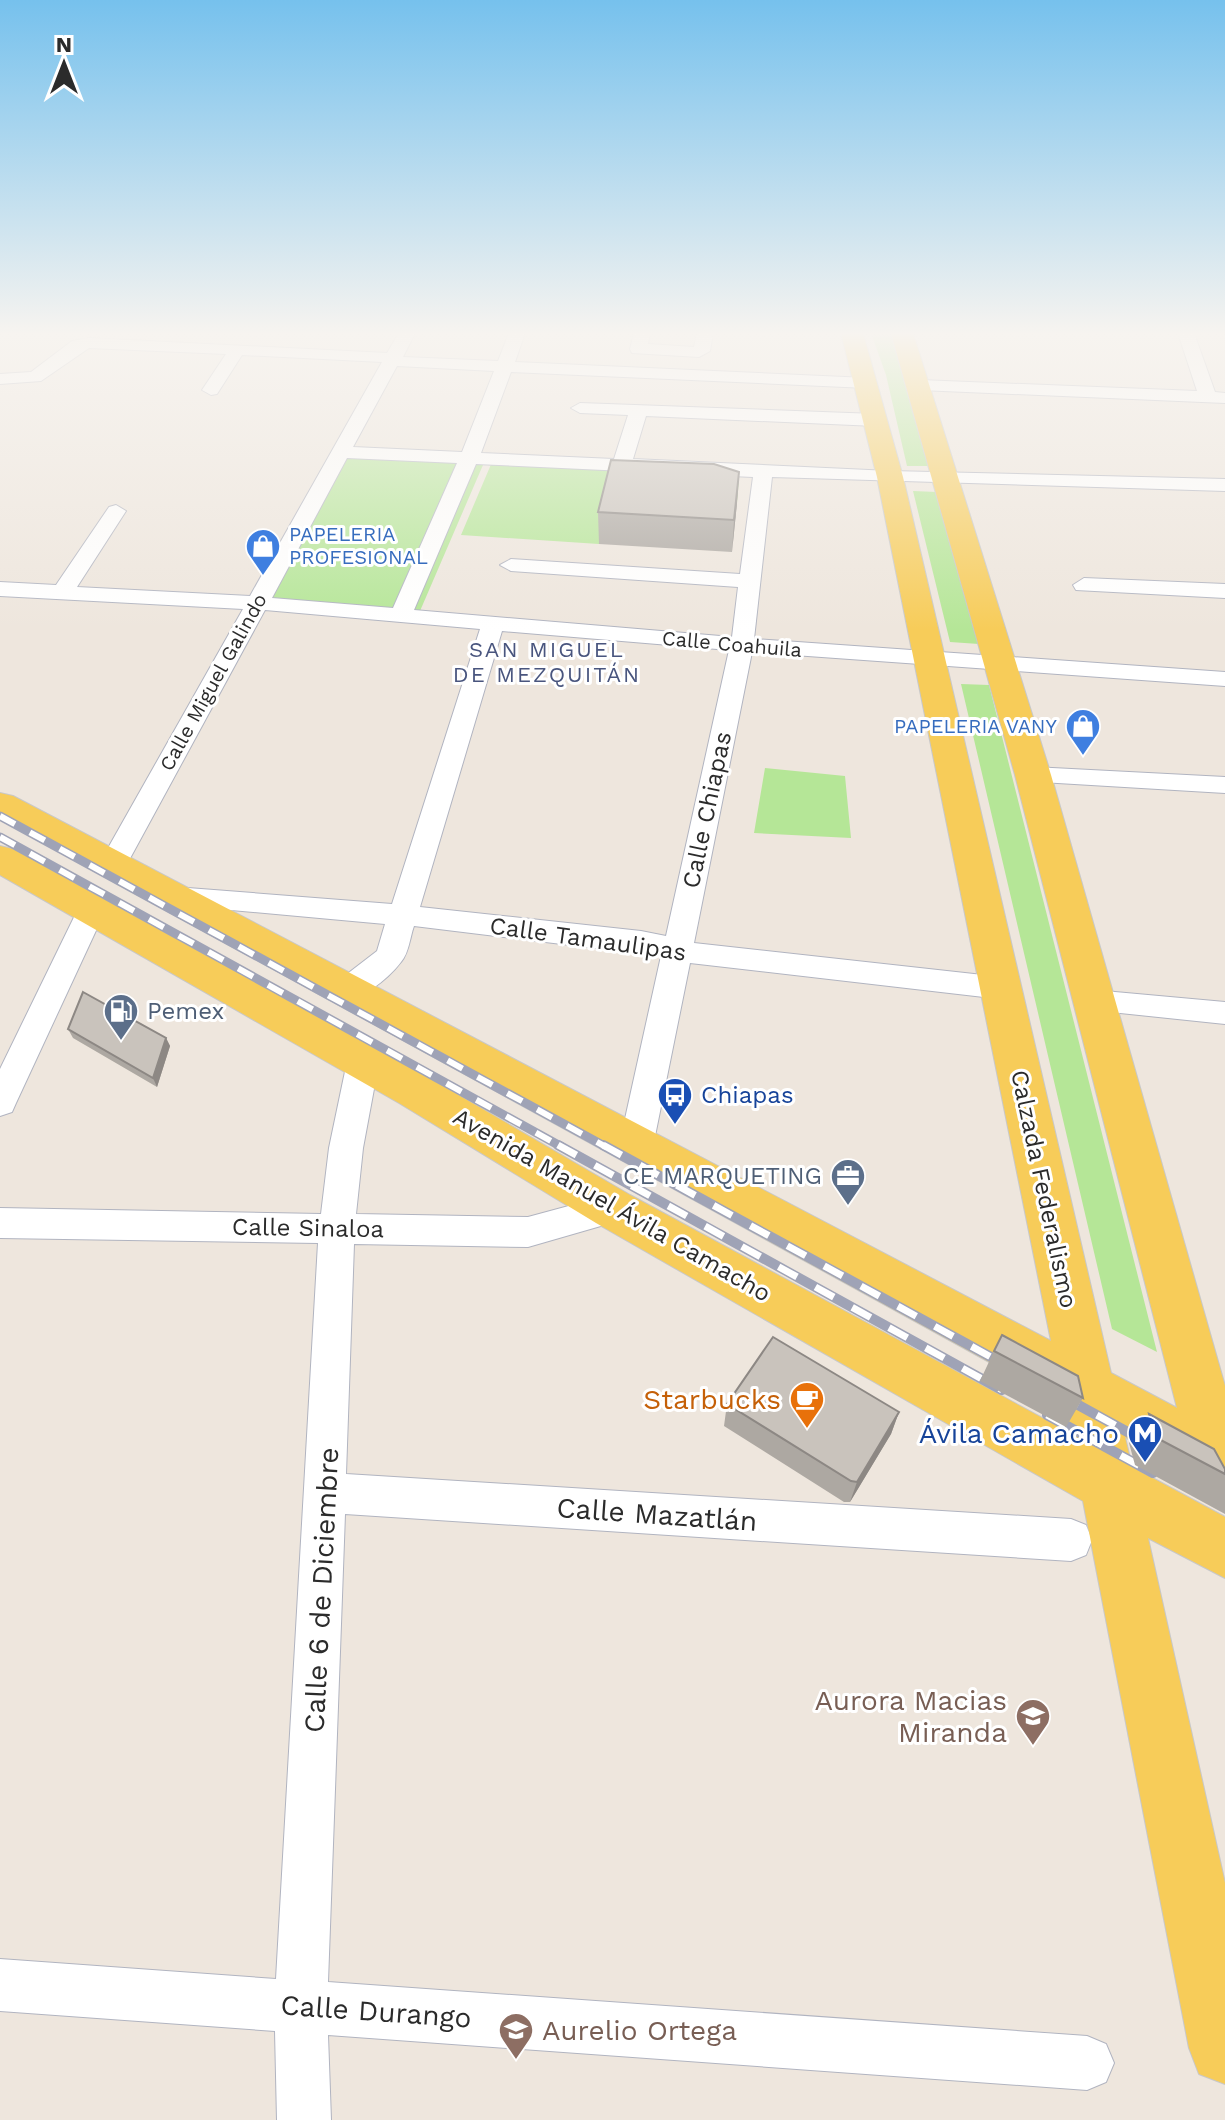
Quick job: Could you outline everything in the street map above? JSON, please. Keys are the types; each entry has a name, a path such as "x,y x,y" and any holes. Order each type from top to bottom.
{"main road":[{"name":"Calzada Federalismo","path":"879,432 1108,1485 1225,2048"},
{"path":"934,432 1033,775 1223,1468"},
{"path":"0,804 1086,1387 1223,1468"},
{"name":"Avenida Manuel Ávila Camacho","path":"0,858 415,1091 613,1209 1225,1549"},
{"path":"415,1091 453,1047"}],"street":[{"name":"Calle Miguel Galindo","path":"113,864 352,432"},
{"path":"401,615 479,432"},
{"path":"622,464 632,432"},
{"path":"341,452 890,477 1225,485"},
{"name":"Calle Chiapas","path":"636,1146 742,645 763,471"},
{"path":"63,591 116,511"},
{"path":"511,565 750,581"},
{"path":"1084,585 1225,591"},
{"name":"Calle Coahuila","path":"0,589 256,603 930,660 1225,679"},
{"path":"349,989 390,956 493,623"},
{"path":"1033,775 1225,785"},
{"name":"Calle Tamaulipas","path":"175,897 402,915 641,941 696,954 1001,988"},
{"path":"0,1103 92,909"},
{"path":"1093,1001 1225,1013"},
{"name":"Calle 6 de Diciembre","path":"304,2120 301,2006 337,1228 346,1148 363,1062"},
{"name":"Calle Sinaloa","path":"0,1223 528,1232 613,1209"},
{"name":"Calle Mazatlán","path":"325,1493 1071,1540"},
{"name":"Calle Durango","path":"0,1985 1087,2063"}],"green space":[{"path":"899,432 923,432 932,466 907,466"},
{"path":"345,453 486,458 420,611 267,598"},
{"path":"492,462 731,474 739,479 737,503 599,544 461,535"},
{"path":"913,491 937,492 979,644 950,642"},
{"path":"961,684 989,685 1157,1352 1112,1329"},
{"path":"765,768 845,776 851,838 754,833"}],"building":[{"path":"611,460 714,464 739,472 734,520 598,512"},
{"name":"Pemex","path":"83,992 166,1038 153,1078 68,1029"},
{"path":"1002,1335 1078,1376 1083,1398 994,1351"},
{"name":"Starbucks","path":"773,1337 899,1412 857,1482 727,1404"},
{"path":"1149,1414 1214,1449 1225,1474 1155,1437"}],"railway":[{"path":"0,816 606,1147"},
{"path":"0,837 562,1147"},
{"path":"558,1145 1002,1390"},
{"path":"603,1145 1011,1368"},
{"path":"1060,1395 1155,1447"},
{"path":"1047,1415 1153,1473"}],"place":[{"name":"PAPELERIA PROFESIONAL","path":"263,577"},
{"name":"PAPELERIA VANY","path":"1083,757"},
{"name":"Pemex","path":"121,1042"},
{"name":"Chiapas","path":"675,1126"},
{"name":"CE MARQUETING","path":"848,1207"},
{"name":"Starbucks","path":"807,1430"},
{"name":"Ávila Camacho","path":"1145,1464"},
{"name":"Aurora Macias Miranda","path":"1033,1747"},
{"name":"Aurelio Ortega","path":"516,2061"}],"district":[{"name":"SAN MIGUEL DE MEZQUITÁN","path":"547,662"}]}
